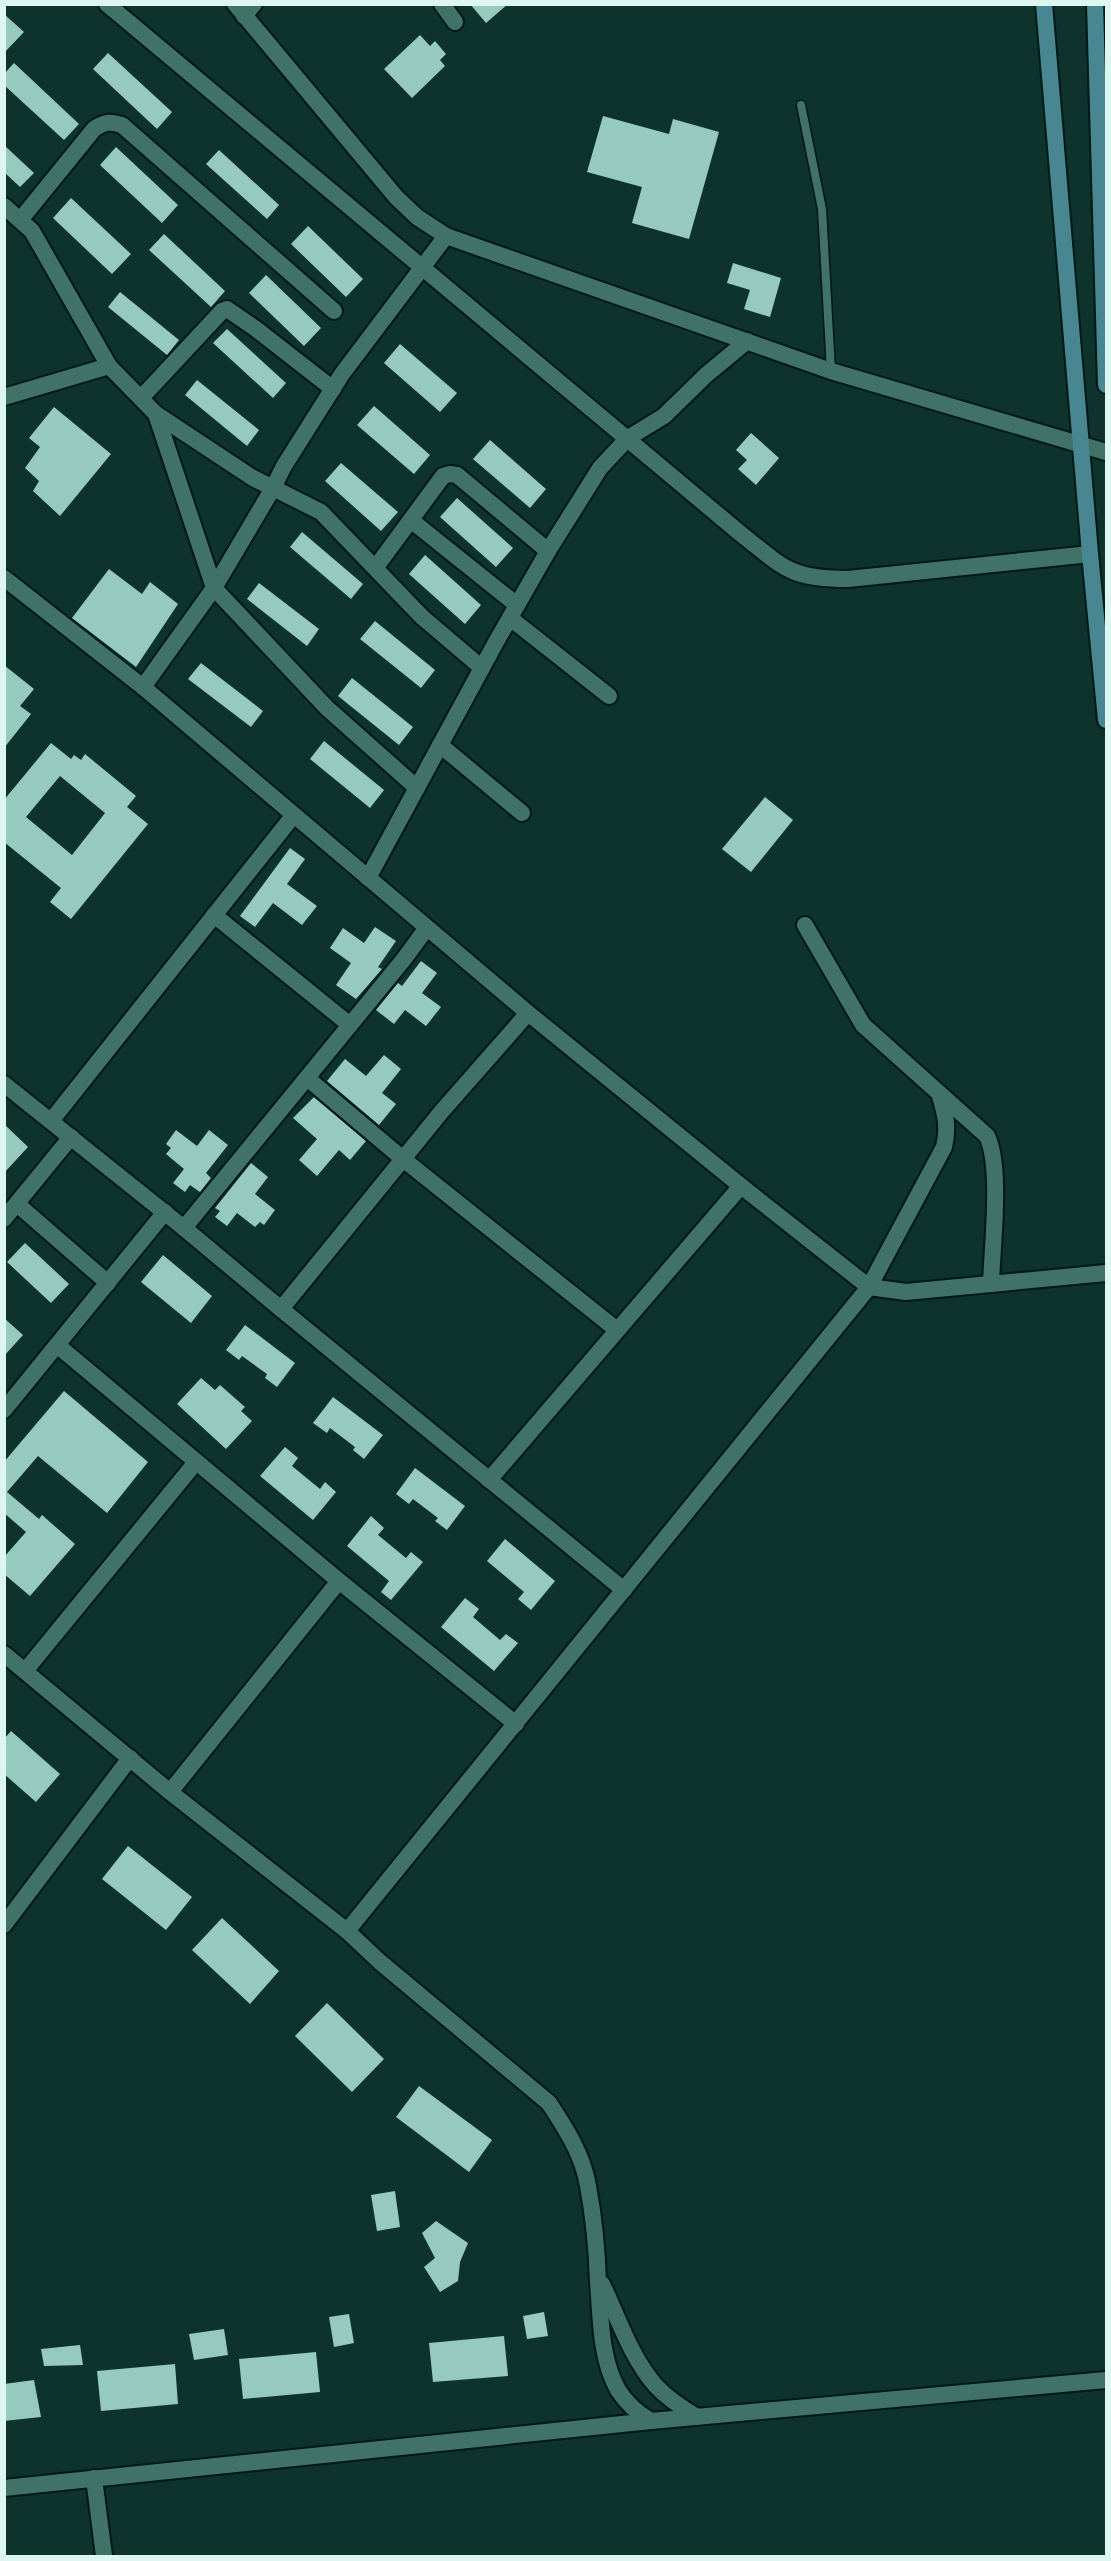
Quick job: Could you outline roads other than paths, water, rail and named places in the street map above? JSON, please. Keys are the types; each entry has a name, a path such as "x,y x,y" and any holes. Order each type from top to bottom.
{"main road":[{"path":"1044,4 1090,554 1107,720"},
{"path":"1095,4 1107,385"}],"street":[{"path":"106,4 789,571 805,577 848,579 1090,554"},
{"path":"442,4 455,22"},
{"path":"244,8 396,197 417,217 446,236 831,371 1107,452"},
{"path":"21,219 94,129 103,123 122,124 334,311"},
{"path":"4,206 21,219 40,244 109,366 156,414 229,463 273,489 321,512 422,617 482,668"},
{"path":"143,687 214,588 273,489 284,466 333,389 378,324 446,236"},
{"path":"141,398 222,311 227,309 333,389"},
{"path":"368,878 513,612 600,468 628,438 664,416 706,375 747,341"},
{"path":"4,397 109,366"},
{"path":"156,414 214,588 327,708 417,788"},
{"path":"376,567 443,476 450,474 457,475 548,551"},
{"path":"412,521 609,696"},
{"path":"4,578 143,687 528,1013 869,1287 906,1292 1107,1273"},
{"path":"440,745 522,813"},
{"path":"51,1121 293,816"},
{"path":"214,915 350,1025"},
{"path":"806,925 863,1025 987,1136 992,1148 995,1168 991,1284"},
{"path":"184,1228 426,928"},
{"path":"281,1309 528,1013"},
{"path":"307,1078 403,1160 617,1330"},
{"path":"4,1084 165,1212 624,1590"},
{"path":"346,1930 516,1724 869,1287 944,1147 947,1121 939,1093"},
{"path":"4,1219 71,1137"},
{"path":"489,1480 741,1186"},
{"path":"17,1204 108,1283"},
{"path":"7,1402 57,1345 165,1212"},
{"path":"57,1345 339,1581 516,1724"},
{"path":"25,1671 196,1462"},
{"path":"170,1792 339,1581"},
{"path":"4,1654 170,1792 346,1930 380,1962 549,2103 572,2140 588,2183 602,2334 609,2368 627,2402 651,2421"},
{"path":"4,1924 130,1758"},
{"path":"598,2275 645,2371 656,2386 674,2403 697,2417"},
{"path":"4,2488 651,2421 1107,2380"},
{"path":"94,2478 104,2556"}],"lane":[{"path":"801,105 822,209 831,371"}]}
